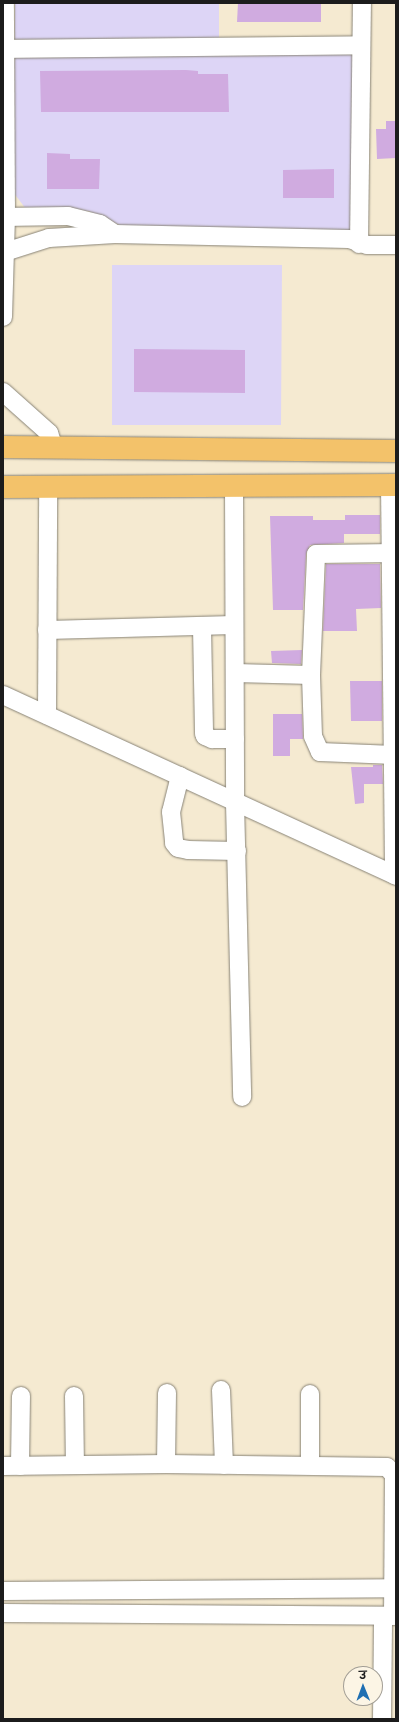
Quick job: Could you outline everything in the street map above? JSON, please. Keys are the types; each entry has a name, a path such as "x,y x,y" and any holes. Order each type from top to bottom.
{"main road":[{"path":"3,447 396,451"},
{"path":"3,487 393,485"},
{"path":"3,498 43,486"}],"street":[{"path":"3,317 5,252 5,3"},
{"path":"356,239 362,3"},
{"path":"5,49 361,45"},
{"path":"4,217 68,216 85,219 115,234"},
{"path":"356,239 396,232"},
{"path":"5,252 49,238 115,234 356,239 396,245"},
{"path":"3,392 49,433 54,448"},
{"path":"3,695 180,776 235,803 395,875 393,485"},
{"path":"43,486 47,630 47,715"},
{"path":"234,486 235,803 242,1097"},
{"path":"393,553 316,554 311,674 313,736 320,752 394,755"},
{"path":"47,630 234,625"},
{"path":"202,627 205,736 212,739 235,739"},
{"path":"235,673 311,674"},
{"path":"180,776 171,812 174,843 178,848 188,850 237,851"},
{"path":"222,1390 224,1465"},
{"path":"166,1464 167,1393"},
{"path":"310,1394 310,1465"},
{"path":"21,1396 11,1466 166,1464 310,1465 387,1467 392,1470 395,1588 391,1616 382,1719"},
{"path":"74,1396 75,1465"},
{"path":"3,1591 395,1588"},
{"path":"3,1613 391,1616"}],"shaded area":[{"path":"15,3 219,3 219,38 354,38 354,231 131,230 88,211 26,209 13,192"},
{"path":"112,265 282,265 281,425 112,425"}],"building":[{"path":"238,3 321,3 321,22 237,22"},
{"path":"40,71 198,71 198,74 228,74 229,112 41,112"},
{"path":"386,121 396,121 396,158 377,159 376,129 386,129"},
{"path":"47,153 70,154 70,159 100,159 99,189 47,189"},
{"path":"334,169 334,198 283,198 283,170"},
{"path":"134,349 245,350 245,393 134,392"},
{"path":"345,515 380,515 380,534 344,534 344,543 310,545 306,554 303,610 273,610 270,516 313,516 313,520 345,520"},
{"path":"326,564 380,564 381,608 356,609 357,631 323,631"},
{"path":"302,650 301,664 272,663 271,651"},
{"path":"350,681 382,681 382,721 351,721"},
{"path":"273,714 302,714 303,739 290,739 290,756 273,756"},
{"path":"373,765 382,765 383,784 364,784 364,803 355,804 351,767 373,767"}]}
